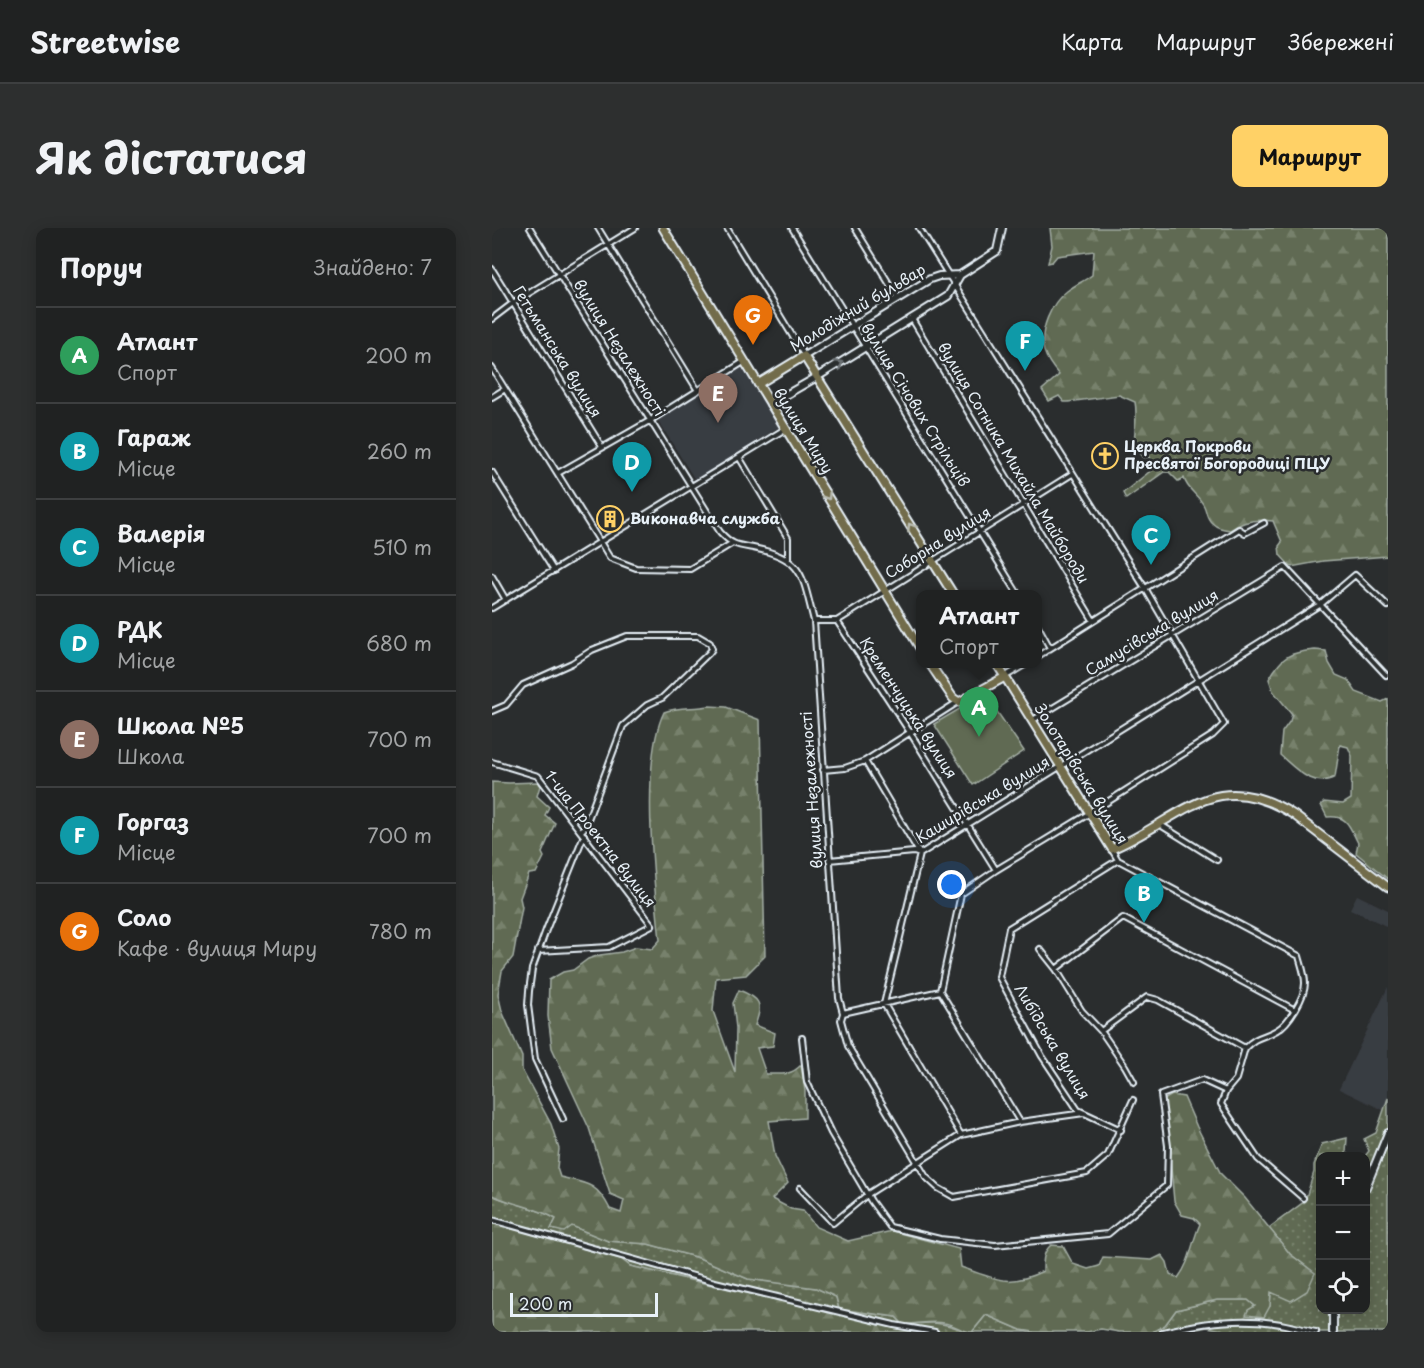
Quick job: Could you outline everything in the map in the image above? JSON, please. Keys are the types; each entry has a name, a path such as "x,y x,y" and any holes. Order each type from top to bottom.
{"main road":[{"name":"вулиця Миру","path":"663,228 916,640"},
{"path":"770,404 948,296 960,275 997,251 1002,228"},
{"name":"Молодіжний бульвар","path":"758,384 930,279 960,275"},
{"path":"804,356 950,590"},
{"path":"933,668 953,698 959,702 1005,677"},
{"name":"Золотарівська вулиця","path":"1000,668 1112,849"},
{"path":"1112,849 1132,840 1183,808 1213,796 1242,794 1263,798 1294,815 1388,887"},
{"path":"1370,1175 1388,1133"},
{"path":"1333,1314 1333,1332"}],"street":[{"name":"вулиця Незалежності","path":"530,228 720,532 731,544"},
{"path":"598,228 697,389"},
{"path":"492,319 513,303 635,228"},
{"path":"727,228 804,356"},
{"name":"вулиця Січових Стрільців","path":"792,228 1016,590"},
{"path":"855,228 898,299"},
{"path":"919,228 1145,588 1224,724 1213,735 961,894 940,991 1020,1122"},
{"name":"Гетьманська вулиця","path":"492,269 602,447"},
{"name":"вулиця Сотника Михайла Майбороди","path":"912,319 1093,620"},
{"path":"558,473 651,420 697,389 745,361"},
{"path":"492,368 609,558 623,565 636,568 690,569 731,544 773,552 788,559 788,538 739,457"},
{"path":"492,397 505,389"},
{"path":"492,608 785,429"},
{"path":"492,472 554,571"},
{"name":"Соборна вулиця","path":"837,621 1072,474"},
{"path":"1042,653 1239,529 1245,533 1264,523"},
{"name":"вулиця Незалежності","path":"788,559 803,581 814,621 839,999 843,1013 841,1020 848,1046 926,1177 938,1188 954,1197 963,1197 1088,1173 1108,1155 1133,1100"},
{"name":"Самусівська вулиця","path":"1032,720 1285,567 1321,604"},
{"name":"Каширівська вулиця","path":"829,860 914,852 920,854 1321,604 1355,575 1388,606"},
{"path":"492,576 506,600"},
{"path":"1321,604 1386,675"},
{"path":"814,621 837,621"},
{"name":"Кременчуцька вулиця","path":"837,621 996,870"},
{"path":"492,711 506,705 523,685 572,663 592,650 627,636 651,634 698,636 710,643 712,649 662,698 647,705 623,726 532,969 528,1005 535,1059 563,1119"},
{"path":"1042,634 1050,648"},
{"path":"1005,677 1018,668"},
{"path":"823,770 845,768 865,761 959,702"},
{"path":"865,761 920,854 884,1004 961,1135"},
{"name":"1-ша Проектна вулиця","path":"492,762 538,776 652,925 609,947 538,951"},
{"path":"1158,824 1217,860"},
{"name":"Золотарівська вулиця","path":"1112,849 1118,860 1299,956 1305,983 1295,1010"},
{"name":"Либідська вулиця","path":"1118,860 1009,928 999,976 1042,1056 1078,1110 1121,1130"},
{"path":"1056,969 1123,918 1295,1010 1278,1030 1254,1039 1245,1048 1236,1079 1226,1090 1221,1104 1258,1159 1303,1198"},
{"path":"1040,949 1056,969 1082,1011 1101,1031 1134,1082"},
{"path":"843,1013 940,991"},
{"path":"1101,1031 1147,997 1158,1000 1245,1048"},
{"path":"802,1038 807,1082 831,1133 877,1210 891,1227 940,1239 995,1245 1108,1234 1167,1185 1168,1146 1161,1095 1202,1080 1226,1090"},
{"path":"800,1188 833,1223 868,1194 961,1135 1020,1122 1084,1113"},
{"path":"492,1220 715,1282 894,1325 935,1332"},
{"path":"1163,1332 1216,1322 1273,1323 1316,1332"}],"shaded area":[{"path":"741,367 779,427 695,480 657,419"},
{"path":"1357,895 1388,910 1388,927 1350,909"},
{"path":"1388,987 1388,1098 1383,1110 1339,1089"}],"green space":[{"path":"1050,228 1388,228 1388,556 1323,561 1291,567 1280,555 1279,546 1282,542 1273,521 1250,521 1230,530 1218,527 1209,519 1202,502 1184,478 1178,481 1169,472 1164,472 1126,499 1123,493 1154,468 1149,457 1144,458 1134,447 1135,402 1119,395 1068,402 1064,402 1059,396 1049,401 1042,390 1059,375 1050,364 1044,351 1045,326 1051,310 1061,296 1092,275 1094,251 1057,256 1048,263 1052,246"},
{"path":"1326,651 1329,663 1336,675 1348,680 1356,692 1382,702 1388,699 1388,879 1356,853 1358,843 1347,823 1339,818 1327,817 1321,805 1324,802 1343,804 1351,799 1352,756 1348,747 1340,745 1335,777 1319,781 1305,776 1280,755 1282,732 1292,714 1273,691 1269,679 1283,660 1299,652"},
{"path":"985,694 1024,751 973,785 934,724"},
{"path":"709,706 726,707 760,720 765,956 746,975 716,978 713,1011 735,1072 736,1028 733,1003 739,990 758,1002 759,1011 755,1025 775,1033 773,1046 757,1048 766,1074 789,1073 801,1065 805,1091 805,1118 769,1121 775,1156 788,1183 772,1199 791,1209 803,1211 816,1227 848,1241 892,1231 959,1249 961,1267 1002,1280 1020,1279 1043,1271 1044,1256 1051,1245 1063,1246 1073,1264 1088,1269 1099,1266 1103,1257 1152,1260 1162,1255 1167,1262 1170,1274 1178,1278 1188,1259 1200,1224 1194,1218 1182,1215 1174,1201 1169,1146 1160,1102 1172,1095 1184,1097 1221,1174 1245,1198 1290,1254 1315,1273 1307,1291 1291,1301 1271,1292 1270,1306 1264,1317 1246,1315 1248,1310 1255,1306 1248,1300 1217,1300 1176,1310 1165,1325 1152,1332 1119,1332 1101,1329 1087,1332 1034,1332 1021,1330 986,1315 972,1332 939,1322 904,1325 896,1317 839,1309 836,1297 816,1288 748,1279 699,1258 648,1244 608,1241 572,1226 564,1232 551,1229 556,1219 492,1195 492,782 537,782 540,786 537,796 549,807 545,815 555,823 542,853 544,857 536,873 529,874 520,898 522,907 513,957 502,971 498,994 502,1011 522,1057 522,1070 551,1124 559,1149 557,1168 560,1177 590,1185 601,1194 610,1209 621,1213 624,1200 610,1194 589,1128 552,1048 548,1016 549,980 563,972 573,970 588,959 636,947 652,949 660,940 651,823 652,760 657,734 664,712"},
{"path":"1388,1098 1388,1332 1231,1332 1207,1327 1183,1332 1152,1332 1165,1325 1176,1310 1217,1300 1248,1300 1255,1306 1270,1306 1271,1292 1315,1273 1290,1254 1269,1228 1305,1201 1316,1160 1316,1314 1370,1314 1370,1152 1364,1139 1376,1133"},
{"path":"1347,1138 1346,1152 1319,1152 1322,1144"},
{"path":"492,1195 556,1219 551,1229 572,1226 608,1241 648,1244 699,1258 748,1279 816,1288 836,1297 839,1309 896,1317 904,1325 936,1323 967,1332 929,1332 828,1312 630,1266 620,1259 492,1223"},
{"path":"492,1223 621,1259 630,1266 828,1312 929,1332 492,1332"},
{"path":"986,1315 1021,1330 1034,1332 972,1332"}],"place":[{"name":"Соло","path":"753,345"},
{"name":"Горгаз","path":"1025,371"},
{"name":"Школа №5","path":"718,423"},
{"name":"Церква Покрови Пресвятої Богородиці ПЦУ","path":"1105,456"},
{"name":"РДК","path":"632,492"},
{"name":"Виконавча служба","path":"610,519"},
{"name":"Валерія","path":"1151,565"},
{"name":"Атлант","path":"979,737"},
{"name":"Гараж","path":"1144,923"}]}
